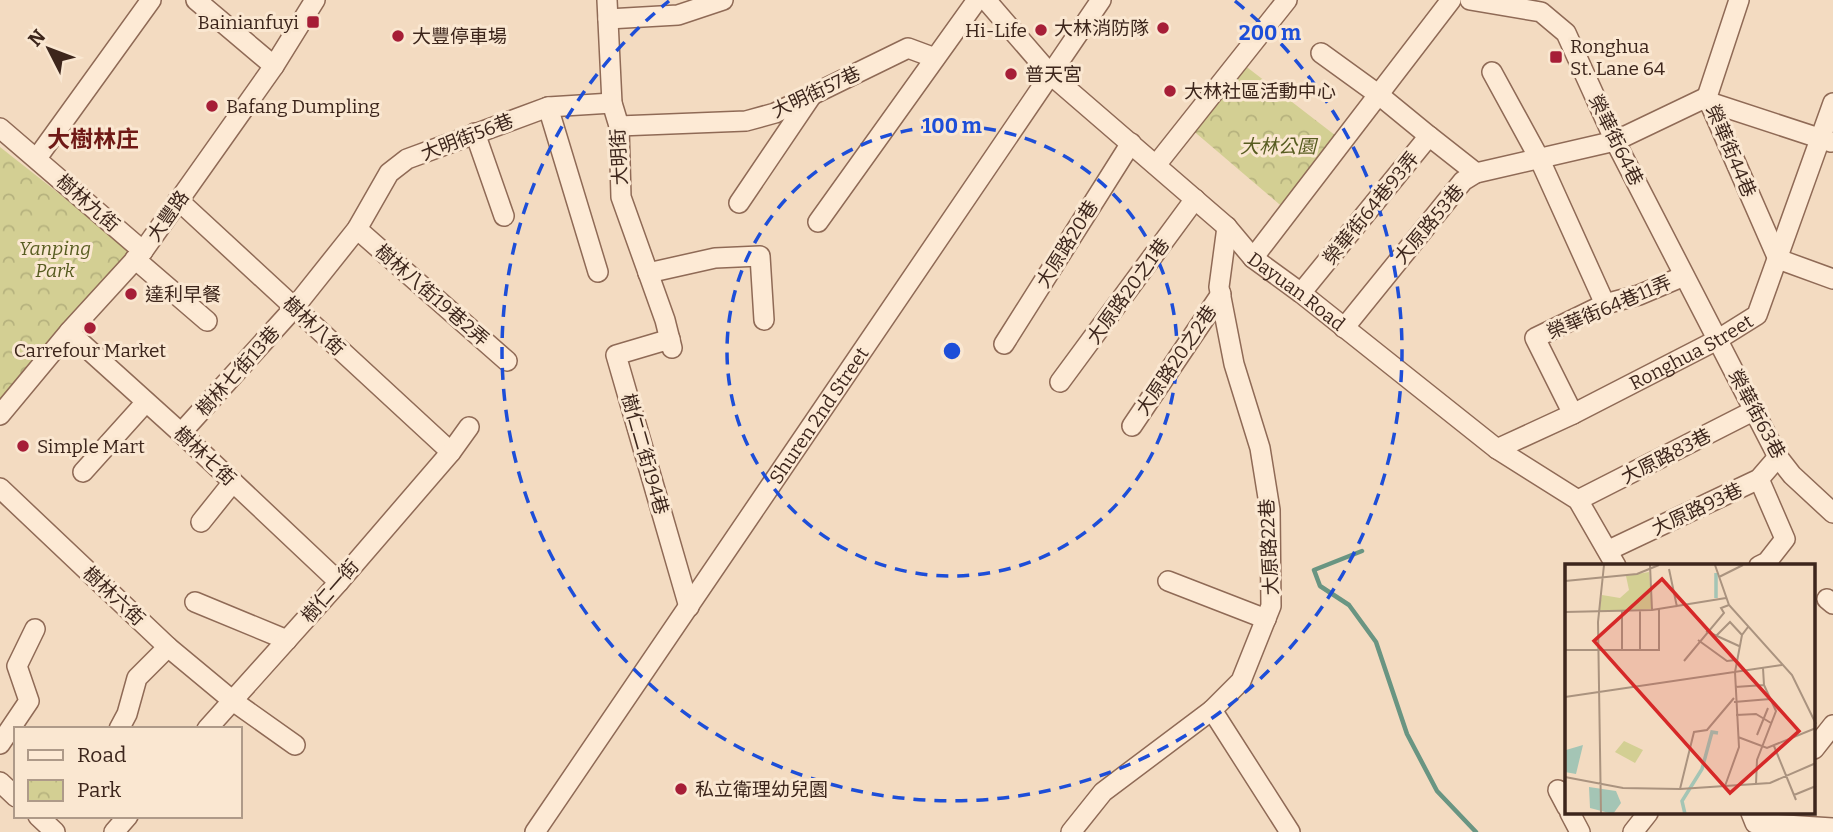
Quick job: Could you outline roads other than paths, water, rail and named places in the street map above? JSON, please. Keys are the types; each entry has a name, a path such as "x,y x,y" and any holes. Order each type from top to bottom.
{"street":[{"path":"37,158 151,0"},
{"path":"196,0 274,66"},
{"name":"大豐路","path":"0,415 69,332 139,255 274,66 314,0"},
{"path":"608,10 678,15 700,5 723,0"},
{"path":"818,222 977,0"},
{"name":"Dayuan Road","path":"986,0 1051,75 1227,227 1253,258 1497,449 1577,500 1612,558"},
{"name":"Shuren 2nd Street","path":"535,832 1101,0"},
{"path":"1156,165 1287,0"},
{"path":"1253,258 1451,0"},
{"name":"榮華街64巷","path":"1470,0 1541,12 1566,33 1615,141 1717,340"},
{"name":"榮華街44巷","path":"1739,0 1708,99 1778,259"},
{"name":"大明街","path":"608,10 612,103 619,126 621,197 671,344"},
{"name":"大明街57巷","path":"619,126 746,121 775,113 908,48 936,58"},
{"path":"1321,53 1429,136"},
{"path":"1492,72 1539,158 1605,304"},
{"path":"739,203 813,95"},
{"path":"1708,99 1827,141"},
{"name":"大原路53巷","path":"1344,328 1463,181 1476,173 1615,141 1708,99"},
{"name":"大明街56巷","path":"295,308 357,229 389,173 407,159 548,107 612,103"},
{"name":"Ronghua Street","path":"1497,449 1573,414 1717,340 1757,315 1827,141 1833,103"},
{"path":"548,107 598,272"},
{"name":"樹林九街","path":"0,128 37,158 207,321"},
{"path":"475,132 504,216"},
{"name":"榮華街64巷93弄","path":"1301,293 1429,136 1476,173"},
{"name":"大原路20巷","path":"1004,344 1130,144"},
{"name":"樹林八街","path":"178,200 451,452"},
{"name":"大原路20之1巷","path":"1060,382 1195,200"},
{"name":"大原路22巷","path":"1072,832 1102,792 1212,710 1241,681 1271,606 1270,510 1260,449 1234,364 1219,287 1227,227"},
{"name":"樹林八街19巷2弄","path":"357,229 507,361"},
{"path":"648,273 715,258 760,256 764,320"},
{"path":"1778,259 1833,279"},
{"name":"榮華街64巷11弄","path":"1573,414 1535,338 1605,304 1639,295 1684,276"},
{"name":"大原路20之2巷","path":"1132,426 1221,294"},
{"name":"樹林七街13巷","path":"181,433 295,308"},
{"name":"樹林七街","path":"69,332 339,582"},
{"name":"榮華街63巷","path":"1717,340 1778,457 1792,475 1833,513"},
{"name":"樹仁二街194巷","path":"671,344 616,355 689,607"},
{"path":"83,472 146,402"},
{"name":"大原路83巷","path":"1577,500 1753,411"},
{"name":"樹仁一街","path":"209,727 339,582 451,452 469,427"},
{"name":"大原路93巷","path":"1612,558 1759,479 1778,457"},
{"path":"1759,479 1785,539 1763,564"},
{"path":"201,522 233,482"},
{"name":"樹林六街","path":"0,488 168,647 233,701 295,745"},
{"path":"1168,581 1266,619"},
{"path":"195,602 287,640"},
{"path":"0,744 29,701 17,666 35,629"},
{"path":"120,727 127,714 137,678 168,647"},
{"path":"1212,710 1290,832"},
{"path":"1815,748 1833,724"},
{"path":"1571,814 1580,832"},
{"path":"1633,832 1647,814"},
{"path":"40,818 55,832"},
{"path":"114,832 126,818"},
{"path":"1754,820 1833,828"}],"waterway":[{"path":"1362,551 1314,570 1320,586 1349,605 1376,642 1407,734 1437,791 1476,832"}],"place":[{"name":"Bainianfuyi","path":"313,22"},
{"name":"大林消防隊","path":"1163,28"},
{"name":"Hi-Life","path":"1041,30"},
{"name":"大豐停車場","path":"398,36"},
{"name":"Ronghua St. Lane 64","path":"1556,57"},
{"name":"普天宮","path":"1011,74"},
{"name":"大林社區活動中心","path":"1170,91"},
{"name":"Bafang Dumpling","path":"212,106"},
{"name":"達利早餐","path":"131,294"},
{"name":"Carrefour Market","path":"90,328"},
{"name":"Simple Mart","path":"23,446"},
{"name":"私立衛理幼兒園","path":"681,789"}],"district":[{"name":"大樹林庄","path":"93,139"}],"park label":[{"name":"大林公園","path":"1278,146"},
{"name":"Yanping Park","path":"55,259"}]}
